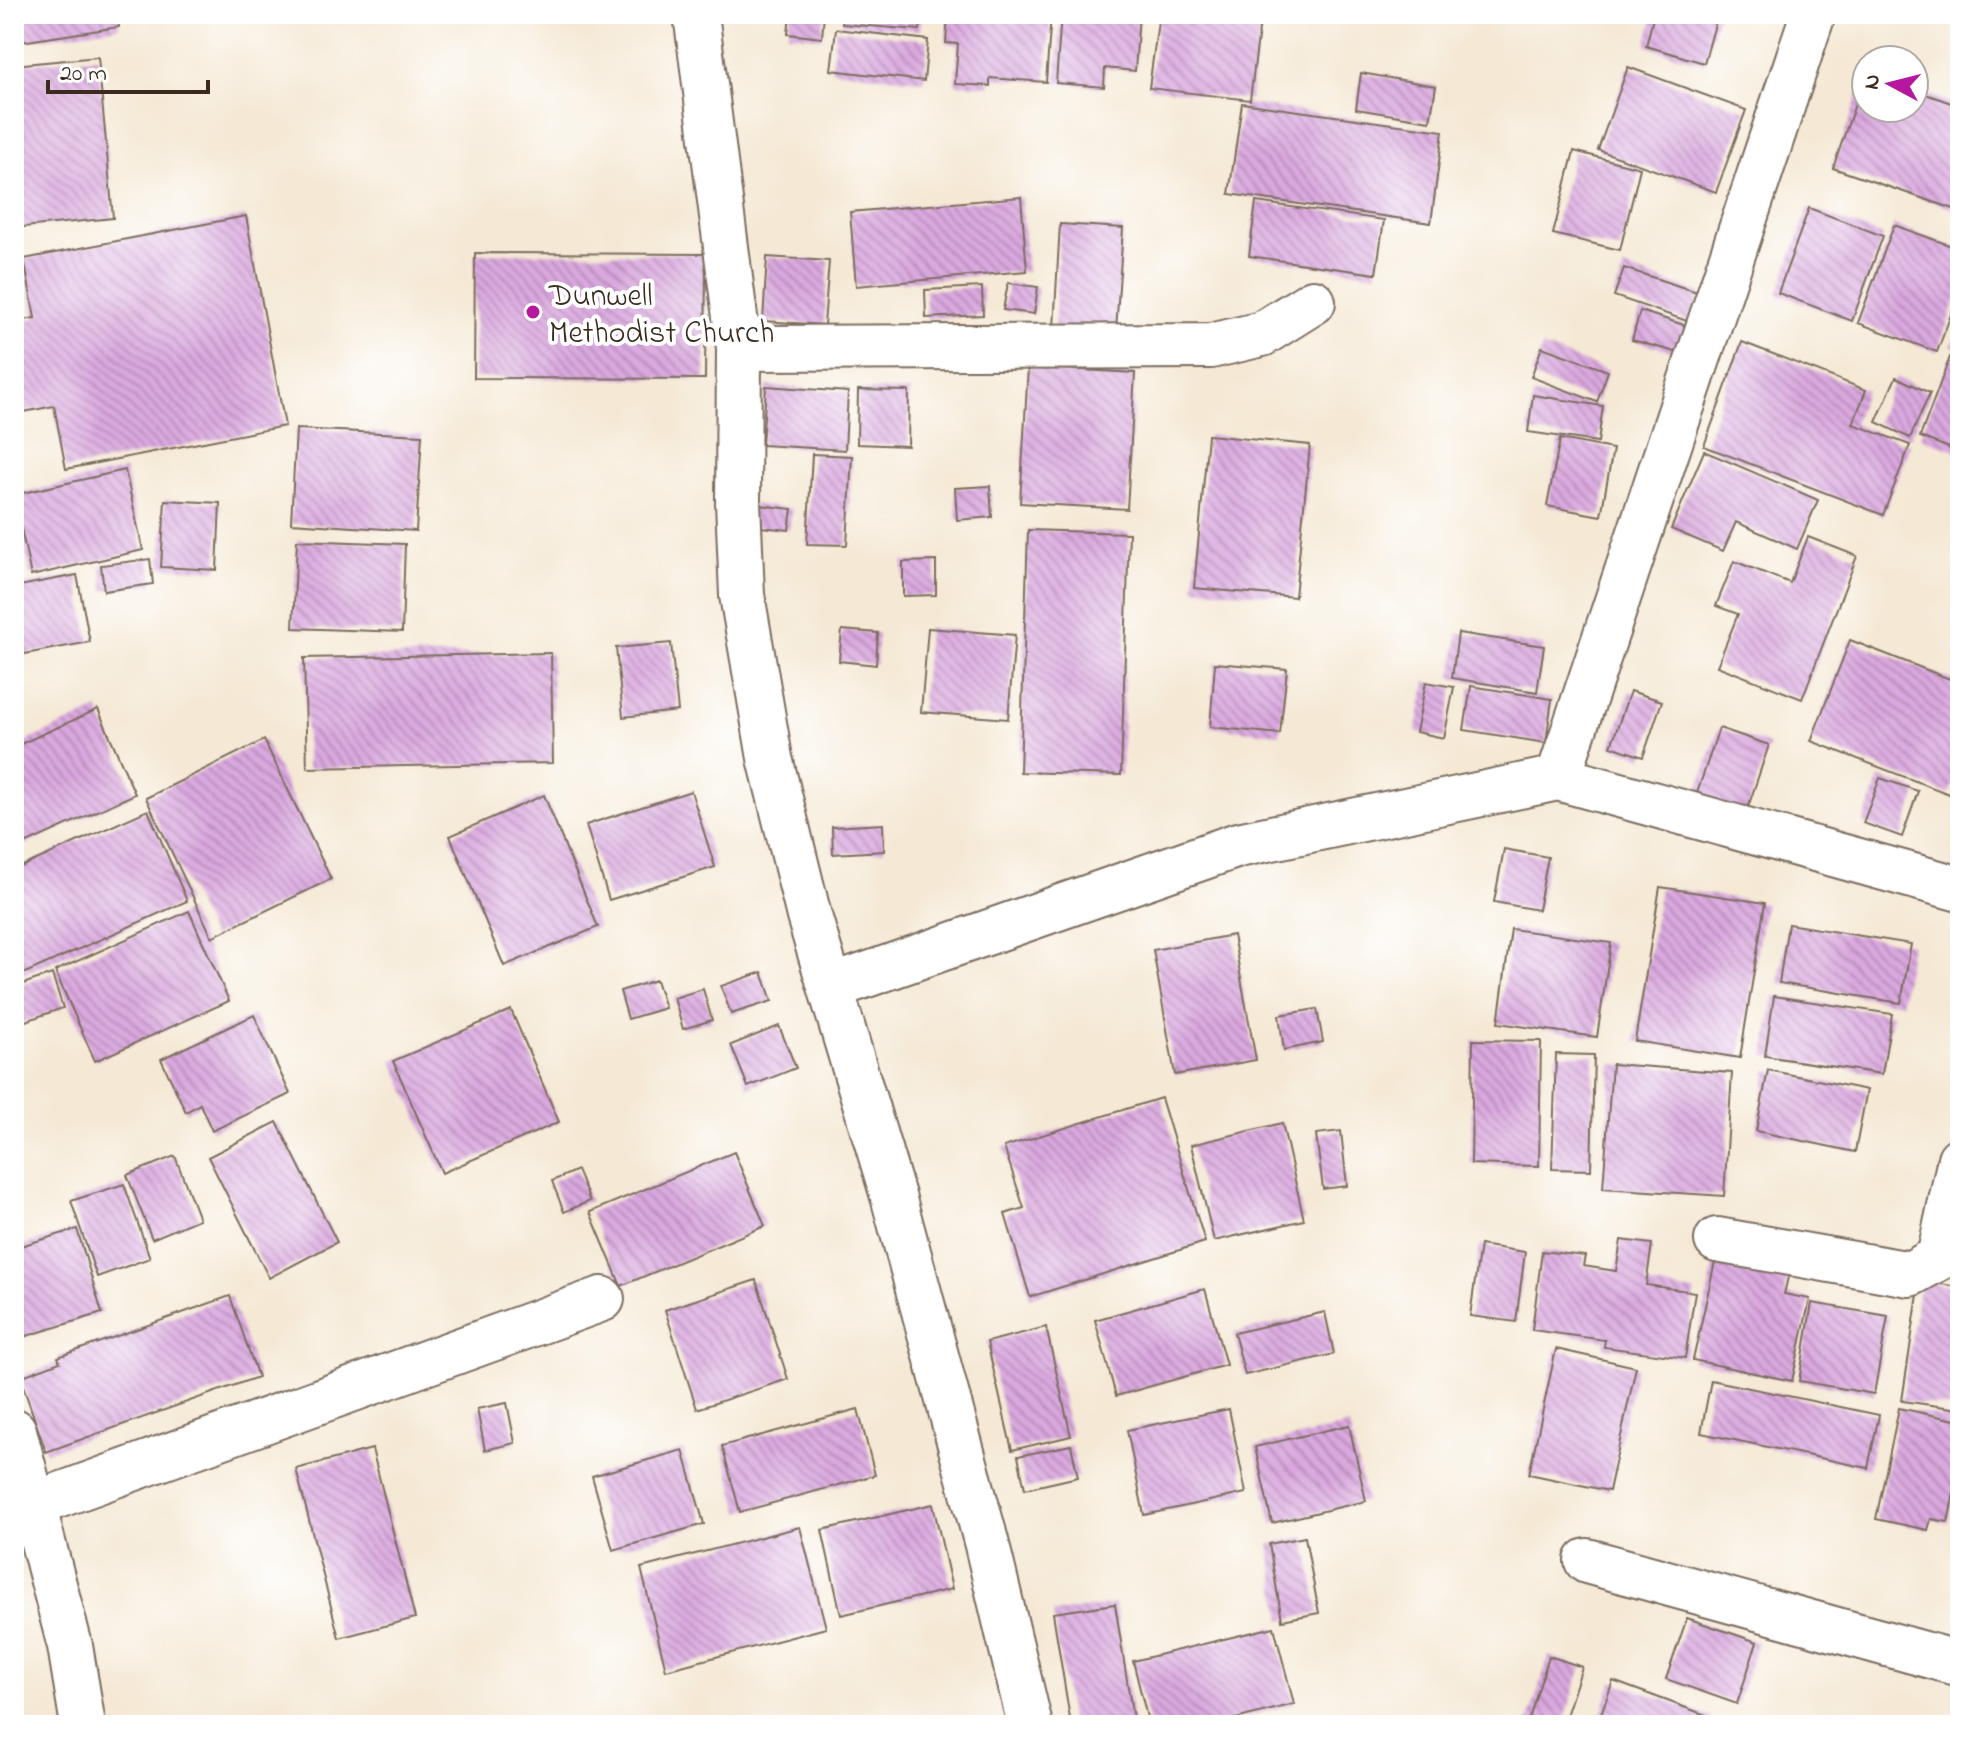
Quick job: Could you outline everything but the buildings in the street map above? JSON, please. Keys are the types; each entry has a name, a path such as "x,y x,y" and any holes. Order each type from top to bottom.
{"street":[{"path":"696,14 739,348 738,502 742,595 770,758 809,916 893,1196 986,1541 1030,1725"},
{"path":"1558,778 1813,14"},
{"path":"739,348 1211,346 1262,334 1313,302"},
{"path":"832,987 1238,845 1558,778 1960,889"},
{"path":"1717,1240 1910,1274 1939,1258 1960,1159"},
{"path":"35,1504 602,1299"},
{"path":"14,1431 70,1646 83,1725"},
{"path":"1587,1561 1960,1664"}],"place":[{"name":"Dunwell Methodist Church","path":"533,312"}]}
